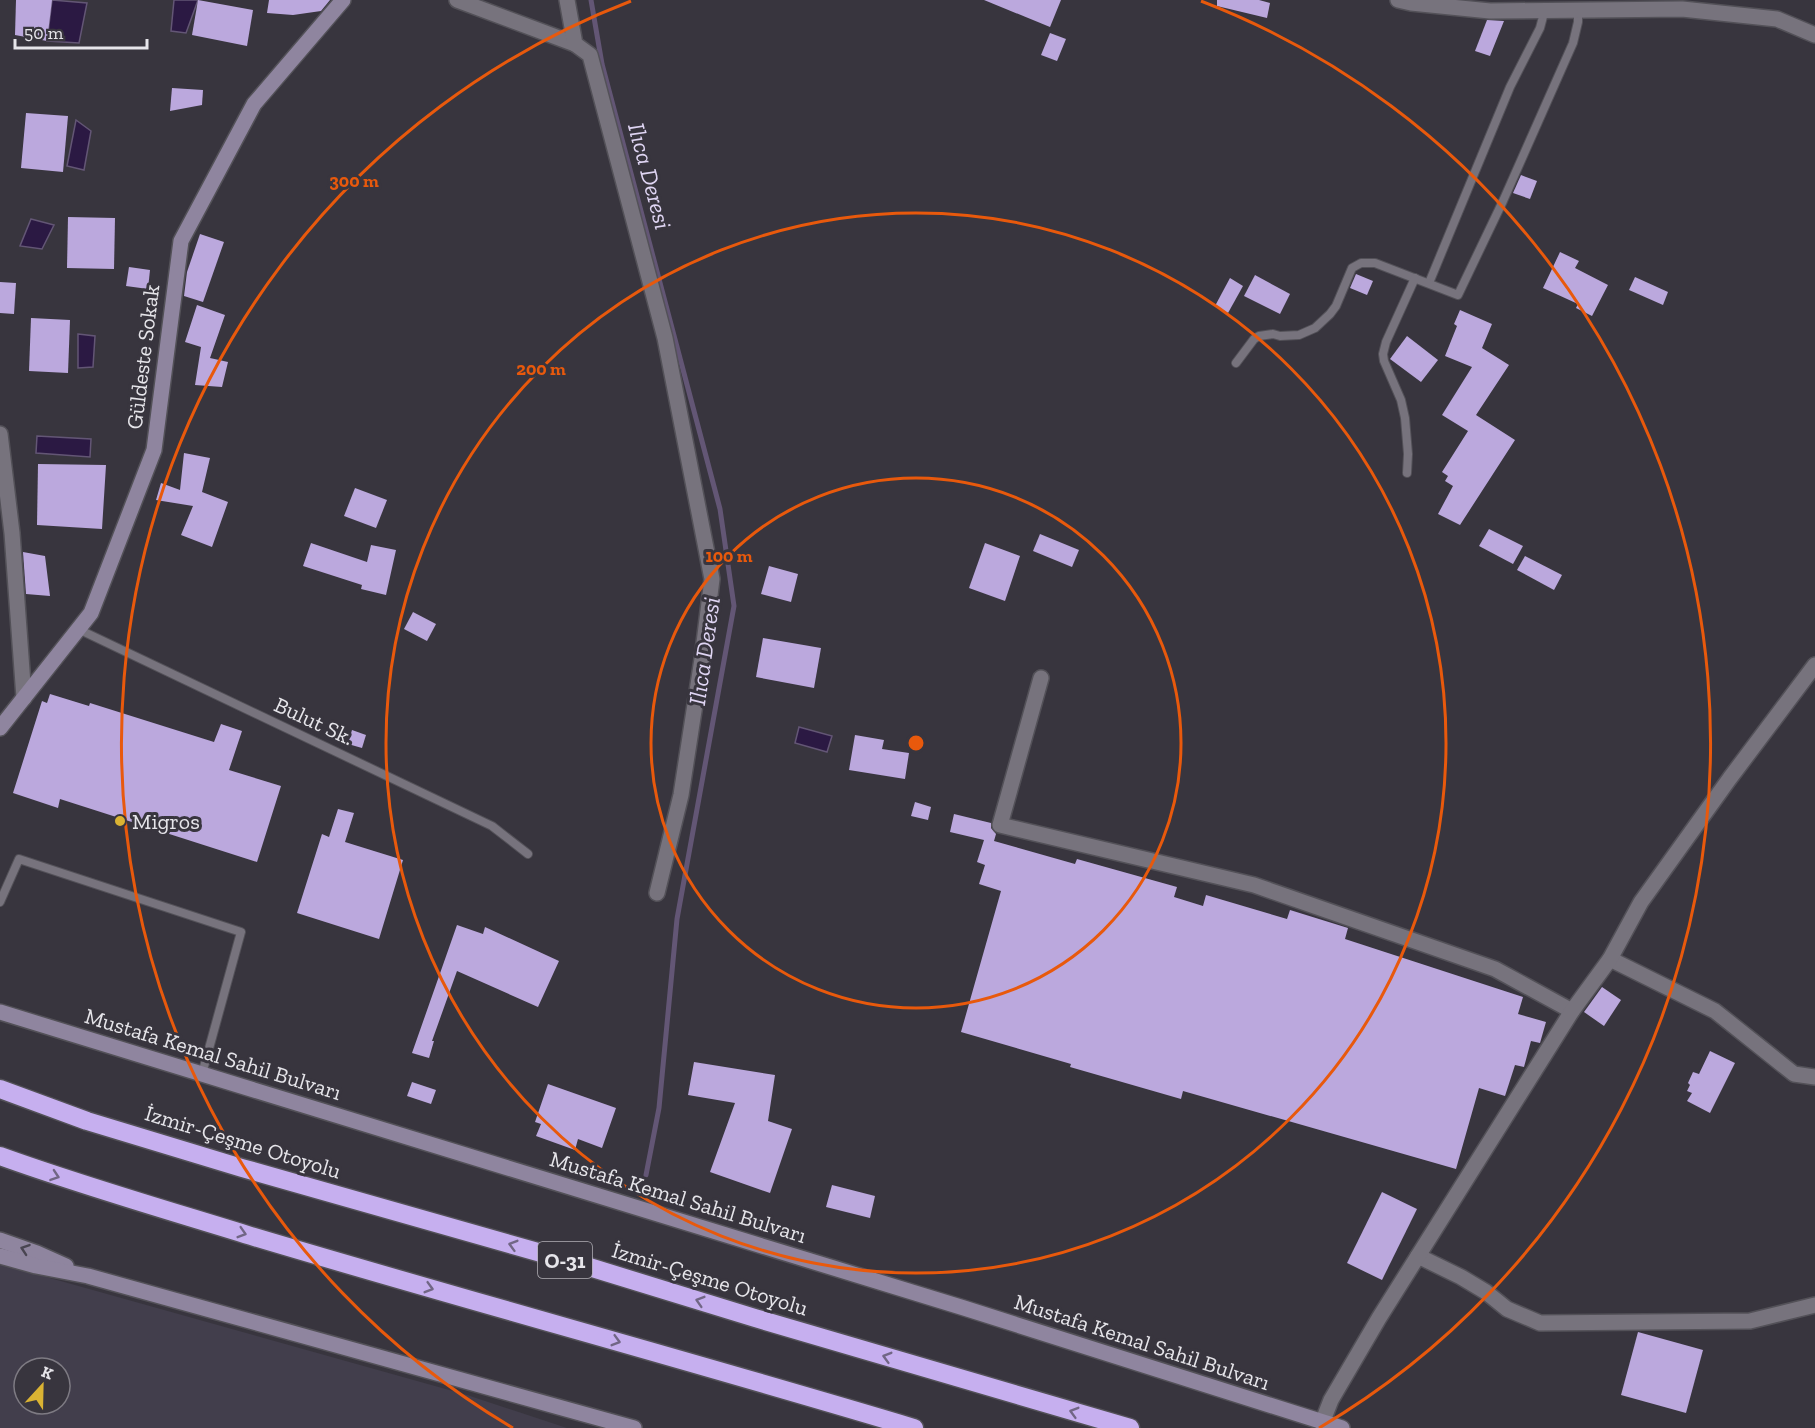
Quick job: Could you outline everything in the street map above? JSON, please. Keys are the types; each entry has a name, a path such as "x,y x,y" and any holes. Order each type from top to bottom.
{"highway":[{"name":"İzmir-Çeşme Otoyolu","path":"0,1089 87,1120 242,1168 573,1262 1130,1428"},
{"path":"0,1156 64,1179 366,1270 730,1373 914,1428"}],"street":[{"name":"Güldeste Sokak","path":"0,728 90,613 154,450 181,241 254,104 343,0"},
{"path":"457,0 575,44 590,55 665,338 712,579 681,795 657,892"},
{"path":"567,0 575,44"},
{"path":"1398,0 1490,11 1682,9 1777,19 1815,35"},
{"path":"0,434 12,533 24,698"},
{"path":"1322,1423 1330,1400 1418,1256 1572,1011 1610,959 1641,902 1815,665"},
{"path":"1041,678 1000,825 1254,885 1495,969 1572,1011"},
{"path":"1610,959 1715,1011 1794,1074 1815,1077"},
{"name":"Mustafa Kemal Sahil Bulvarı","path":"0,1012 964,1308 1342,1428"},
{"path":"0,1240 37,1253 88,1276"},
{"path":"0,1256 88,1276 634,1428"},
{"path":"1418,1256 1461,1277 1486,1292 1507,1309 1540,1323 1750,1321 1815,1305"}],"lane":[{"path":"1429,283 1509,87 1540,28 1545,9"},
{"path":"1236,363 1254,339 1259,336 1299,335 1324,322 1336,306 1352,268 1361,263 1375,263 1458,295 1503,201 1573,43 1578,22 1578,9"},
{"path":"1407,473 1405,418 1401,400 1383,354 1386,342 1415,278"},
{"name":"Bulut Sk.","path":"78,628 492,826 528,854"},
{"path":"0,902 19,859 241,932 202,1074"}],"shaded area":[{"path":"52,0 87,3 79,43 47,41"},
{"path":"174,0 198,0 186,33 171,31"},
{"path":"76,120 91,131 84,170 67,166"},
{"path":"31,219 54,225 42,249 20,246"},
{"path":"78,334 95,336 93,367 78,368"},
{"path":"37,436 91,439 90,457 36,453"},
{"path":"799,727 832,736 827,752 795,743"},
{"path":"0,1264 467,1395 567,1428 0,1428"}],"building":[{"path":"16,0 52,0 47,41 15,35"},
{"path":"198,0 253,10 247,46 192,35"},
{"path":"269,0 330,0 321,11 293,15 267,13"},
{"path":"984,0 1061,0 1050,27"},
{"path":"1217,0 1259,0 1270,3 1267,18 1217,6"},
{"path":"1487,20 1504,21 1490,56 1475,51"},
{"path":"1050,33 1066,39 1057,61 1041,55"},
{"path":"172,88 203,90 202,105 170,111"},
{"path":"26,113 68,116 63,172 21,168"},
{"path":"1521,175 1537,181 1530,199 1513,193"},
{"path":"68,217 115,218 114,269 67,268"},
{"path":"200,234 224,242 203,302 184,296 187,272"},
{"path":"1560,252 1579,261 1575,268 1608,285 1592,316 1576,308 1578,304 1543,288"},
{"path":"129,267 150,270 148,289 126,286"},
{"path":"1356,274 1373,281 1367,295 1350,288"},
{"path":"1255,275 1290,294 1280,314 1244,296"},
{"path":"1635,277 1668,292 1663,305 1629,290"},
{"path":"1230,278 1243,286 1228,313 1215,306"},
{"path":"0,282 16,283 14,314 0,313"},
{"path":"197,305 225,315 210,358 228,362 222,387 195,385 201,347 185,342"},
{"path":"1460,310 1492,324 1482,348 1509,365 1476,415 1515,440 1460,525 1438,514 1453,486 1445,481 1448,476 1442,472 1468,431 1442,415 1472,367 1445,356 1457,326 1454,324"},
{"path":"31,318 70,320 68,373 29,371"},
{"path":"1407,336 1438,360 1421,382 1390,359"},
{"path":"184,453 210,458 202,492 228,502 212,547 181,535 193,506 156,500 161,483 180,490"},
{"path":"38,464 106,465 102,529 37,525"},
{"path":"355,488 387,500 376,528 344,516"},
{"path":"1489,529 1523,546 1513,564 1479,546"},
{"path":"1040,534 1079,550 1072,567 1033,551"},
{"path":"311,543 367,562 371,545 396,550 386,595 361,589 362,585 303,566"},
{"path":"985,543 1020,556 1005,601 969,588"},
{"path":"23,552 45,556 50,596 26,594"},
{"path":"1525,556 1562,575 1554,590 1517,570"},
{"path":"769,566 798,574 791,602 761,594"},
{"path":"413,612 436,624 427,641 404,629"},
{"path":"763,638 821,648 814,688 756,677"},
{"path":"50,694 89,706 90,703 214,742 221,724 242,731 229,770 281,786 257,862 60,799 58,808 13,793 42,701 47,703"},
{"path":"352,730 366,735 362,748 348,744"},
{"path":"855,735 884,740 882,749 909,753 905,779 849,770"},
{"path":"915,802 931,807 928,820 911,816"},
{"path":"338,809 354,813 345,842 403,860 379,939 297,913 322,834 329,837"},
{"path":"954,814 991,823 991,828 996,834 994,841 1075,864 1077,859 1177,887 1174,897 1203,906 1206,895 1287,919 1290,910 1348,928 1345,939 1523,997 1518,1014 1546,1022 1540,1043 1531,1041 1524,1067 1515,1065 1505,1096 1479,1088 1456,1169 1183,1091 1181,1099 961,1032 1001,891 979,884 985,865 977,862 984,840 950,832"},
{"path":"457,925 483,934 485,927 559,961 538,1007 457,971 432,1041 434,1041 429,1058 412,1053"},
{"path":"1602,987 1621,1000 1604,1026 1584,1012"},
{"path":"1710,1051 1735,1063 1710,1113 1687,1101 1692,1093 1687,1091 1693,1072 1699,1074"},
{"path":"694,1062 775,1075 768,1121 792,1129 770,1193 710,1172 735,1103 688,1095"},
{"path":"412,1082 436,1090 431,1104 407,1096"},
{"path":"548,1084 616,1108 602,1148 578,1139 575,1150 536,1136 541,1124 535,1122"},
{"path":"832,1185 875,1196 870,1218 826,1207"},
{"path":"1382,1192 1417,1209 1382,1280 1347,1263"},
{"path":"1638,1332 1703,1350 1686,1413 1621,1395"}],"waterway":[{"name":"Ilıca Deresi","path":"591,0 602,64 720,509 734,606 677,919 659,1108 646,1175"}],"place":[{"name":"Migros","path":"120,821"}]}
